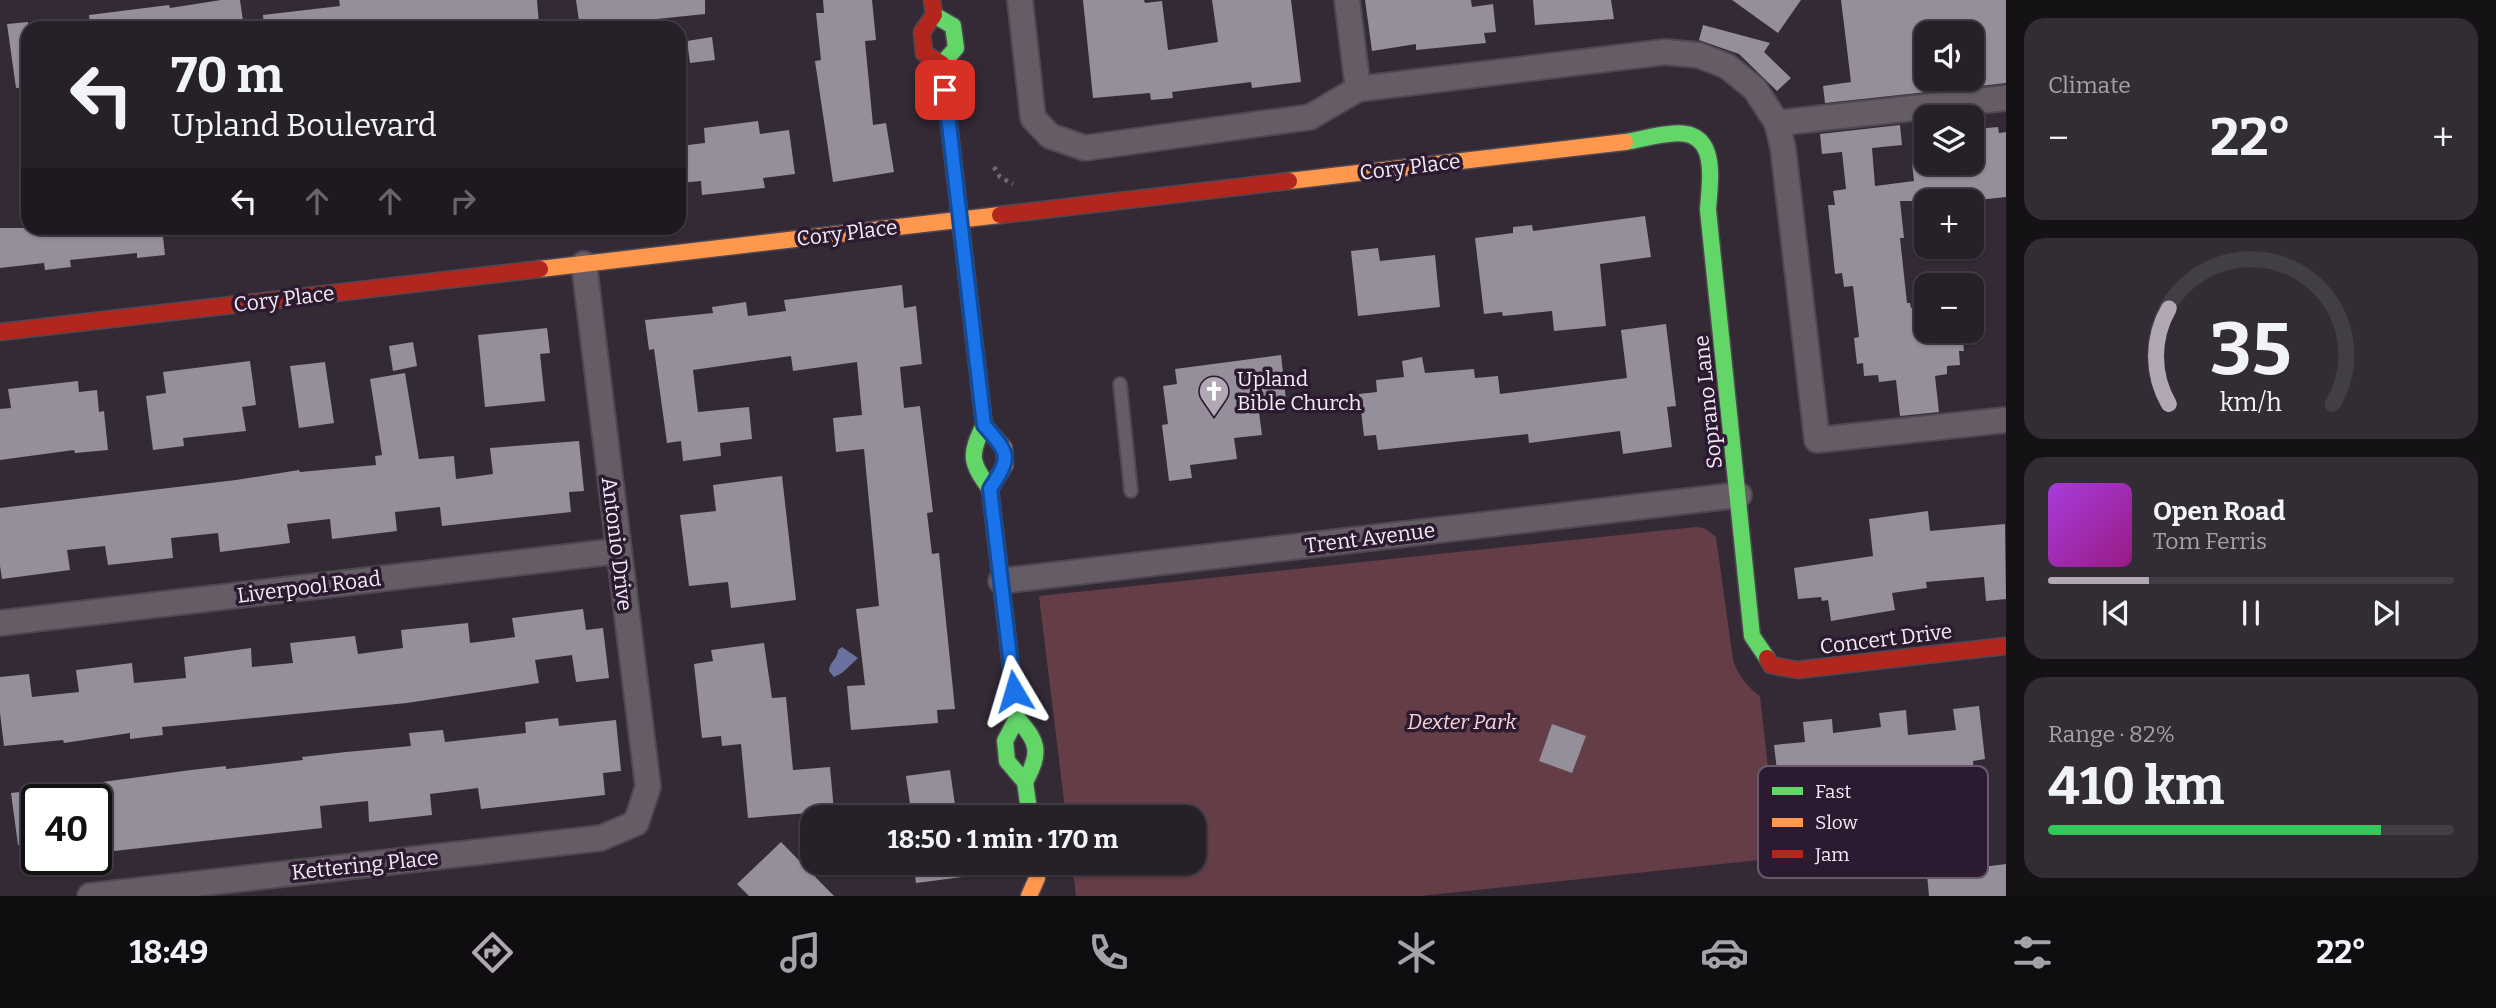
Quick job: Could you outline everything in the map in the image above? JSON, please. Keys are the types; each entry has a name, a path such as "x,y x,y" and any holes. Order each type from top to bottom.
{"street":[{"path":"1020,0 1033,118 1050,136 1085,148 1310,117 1358,89 1665,52 1698,55 1727,66 1755,89 1777,123 1783,148 1817,440 2006,420"},
{"path":"1347,0 1358,89"},
{"path":"942,64 924,53 922,33 933,8 953,26 956,48 942,64 984,425 972,449 974,468 990,489 1017,718 1005,741 1007,761 1025,782 1028,805"},
{"path":"1777,123 2006,98"},
{"name":"Cory Place","path":"0,332 1631,141 1662,133 1693,136"},
{"name":"Soprano Lane","path":"1693,136 1702,143 1711,161 1708,210 1752,636 1771,665"},
{"name":"Antonio Drive","path":"583,264 648,787 636,823"},
{"path":"984,425 1004,448 1005,465 990,489"},
{"name":"Trent Avenue","path":"1001,581 1739,495"},
{"name":"Liverpool Road","path":"0,623 618,551"},
{"name":"Concert Drive","path":"1771,665 1797,670 2006,646"},
{"path":"1017,718 1034,737 1038,760 1025,782"},
{"name":"Kettering Place","path":"90,896 601,838 636,823"},
{"path":"1029,896 1035,875"},
{"path":"1038,875 1051,896"}],"lane":[{"path":"1120,384 1131,491"}],"path":[{"path":"994,167 1000,177 1017,185"}],"green space":[{"name":"Dexter Park","path":"1696,527 1704,528 1716,537 1733,660 1737,671 1760,696 1768,766 1758,766 1758,860 1420,896 1076,896 1073,875 1206,875 1206,805 1065,805 1039,596"}],"water":[{"path":"842,647 858,658 834,677 829,668"}],"building":[{"path":"221,0 240,0 243,21 89,21 89,15 169,5 170,8"},
{"path":"339,0 537,0 539,21 263,21 263,15 340,6"},
{"path":"576,0 705,0 705,14 638,21 579,21"},
{"path":"823,0 872,0 876,40 865,41 873,125 886,123 894,172 833,182 815,61 821,60 816,13 824,13"},
{"path":"1083,0 1144,0 1145,3 1162,1 1168,50 1218,42 1212,0 1291,0 1301,82 1252,88 1251,82 1172,92 1173,98 1151,100 1150,93 1093,98"},
{"path":"1365,0 1471,0 1472,7 1493,4 1496,32 1484,33 1486,43 1416,50 1416,44 1372,51"},
{"path":"1533,0 1611,0 1614,19 1535,25"},
{"path":"1732,0 1801,0 1778,33"},
{"path":"1841,0 2006,0 2006,83 1984,86 1984,21 1914,21 1914,91 1927,92 1825,103 1823,86 1851,82"},
{"path":"21,23 21,88 16,88 7,24"},
{"path":"1703,25 1770,43 1764,52 1791,78 1777,91 1739,54 1699,40"},
{"path":"712,37 715,60 690,63 687,41"},
{"path":"758,121 760,134 789,130 795,174 763,178 765,188 702,195 701,181 686,182 686,145 705,143 704,128"},
{"path":"1900,125 1902,145 1872,148 1875,186 1914,181 1912,163 1914,175 1984,175 1984,128 1998,127 1999,133 2006,132 2006,197 1984,199 1984,189 1914,189 1914,201 1900,201 1904,238 1900,238 1907,303 1914,308 1914,343 1963,343 1964,351 1959,351 1960,365 1947,366 1947,374 1935,376 1939,412 1900,416 1896,380 1879,382 1878,375 1864,376 1863,363 1857,364 1854,338 1859,337 1853,286 1844,287 1842,273 1835,274 1828,205 1835,205 1833,191 1846,189 1842,152 1822,154 1820,134"},
{"path":"1645,216 1651,257 1600,264 1606,326 1554,331 1552,311 1503,316 1502,312 1484,314 1475,238 1513,233 1513,227 1532,225 1533,231"},
{"path":"0,228 21,228 21,235 163,235 165,255 137,258 137,253 70,260 71,267 45,270 44,263 0,268"},
{"path":"1378,248 1380,261 1435,255 1440,307 1358,316 1351,251"},
{"path":"902,285 904,308 916,306 922,364 900,367 904,408 920,406 933,512 927,513 932,554 939,553 955,709 937,710 938,723 851,730 847,686 865,685 856,609 879,606 864,449 836,452 833,418 862,415 857,362 793,371 791,356 693,370 698,412 749,407 752,439 720,443 721,456 683,461 681,441 667,443 654,349 649,350 645,320 713,313 712,307 746,302 748,316 786,311 784,300"},
{"path":"1666,324 1676,406 1667,407 1672,447 1623,454 1620,431 1529,443 1528,434 1378,450 1376,435 1364,436 1359,394 1377,392 1376,380 1404,377 1402,361 1422,357 1425,373 1474,369 1475,378 1498,376 1500,394 1627,378 1621,330"},
{"path":"547,328 550,353 540,354 545,401 485,407 478,335"},
{"path":"413,342 417,366 393,371 389,346"},
{"name":"Upland Bible Church","path":"1281,355 1287,409 1259,412 1262,435 1234,438 1237,459 1190,465 1192,478 1169,481 1162,425 1168,424 1163,386 1177,384 1175,369"},
{"path":"250,361 256,405 242,407 246,431 183,438 184,446 153,450 146,396 166,393 163,372"},
{"path":"325,362 334,423 299,428 290,366"},
{"path":"405,373 419,459 454,456 456,479 493,474 490,448 579,441 584,491 569,492 571,512 442,526 440,507 395,512 397,531 332,539 330,519 287,524 290,543 220,552 218,533 171,538 173,558 108,565 105,546 67,550 70,570 2,579 0,508 299,470 376,465 375,456 382,455 370,379"},
{"path":"78,381 79,392 97,390 99,412 104,411 108,450 75,453 74,450 0,460 0,409 11,408 8,389"},
{"path":"782,476 796,600 731,608 728,582 689,586 680,515 716,511 713,485"},
{"path":"1928,511 1930,531 2005,524 2006,599 1986,601 1984,577 1926,582 1927,588 1892,593 1895,610 1831,621 1828,600 1822,601 1821,597 1798,599 1794,568 1873,556 1869,519"},
{"path":"583,609 586,630 603,628 609,678 576,682 572,655 535,660 539,683 407,703 162,727 163,735 130,739 130,733 64,743 63,740 4,746 0,677 29,674 32,697 79,692 76,670 132,663 134,683 186,678 184,657 251,648 252,667 293,663 290,643 355,636 358,654 403,648 401,630 468,623 470,643 515,637 512,618"},
{"path":"764,643 772,698 786,697 793,770 830,767 833,805 800,805 800,814 748,818 741,744 722,746 721,736 702,738 694,664 713,661 711,650"},
{"path":"1979,706 1985,759 1973,761 1973,766 1776,766 1774,745 1805,742 1803,722 1832,719 1833,733 1881,727 1879,713 1906,710 1908,735 1956,730 1953,709"},
{"path":"558,718 559,726 616,720 621,771 603,773 605,795 481,809 478,788 430,794 432,815 369,822 368,801 320,806 322,828 112,851 112,784 88,784 411,746 409,733 443,730 445,742 526,733 525,722"},
{"path":"1552,724 1586,736 1572,773 1539,761"},
{"path":"950,770 955,805 910,805 906,776"},
{"path":"21,792 21,845 18,845 11,793"},
{"path":"781,842 800,861 800,875 813,875 834,896 749,896 737,884"},
{"path":"2006,864 2006,896 1929,896 1927,878 1988,878 1988,866"},
{"path":"915,875 978,875 916,883"}],"traffic: fast":[{"path":"934,15 953,26 956,48 942,64 981,399"},
{"path":"1625,142 1685,134 1697,138 1708,157 1708,210 1752,636 1767,658"},
{"path":"984,425 976,444 974,458 975,465 990,489 1017,718 1005,741 1007,761 1025,782 1028,805"},
{"path":"1017,718 1030,734 1035,748 1034,763 1025,782"}],"traffic: slow":[{"path":"1289,181 1625,142"},
{"path":"540,269 1000,215"},
{"path":"981,399 984,425 1004,448 1005,465 990,489"},
{"path":"1029,896 1037,875"}],"traffic: jam":[{"path":"932,0 934,15 922,32 924,53 942,64"},
{"path":"1000,215 1289,181"},
{"path":"0,332 540,269"},
{"path":"1767,658 1771,665 1797,670 2006,646"}],"place":[{"name":"Upland Bible Church","path":"1214,418"}],"route":[{"path":"945,90 984,425 1004,448 1005,465 990,489 1014,691"}]}
